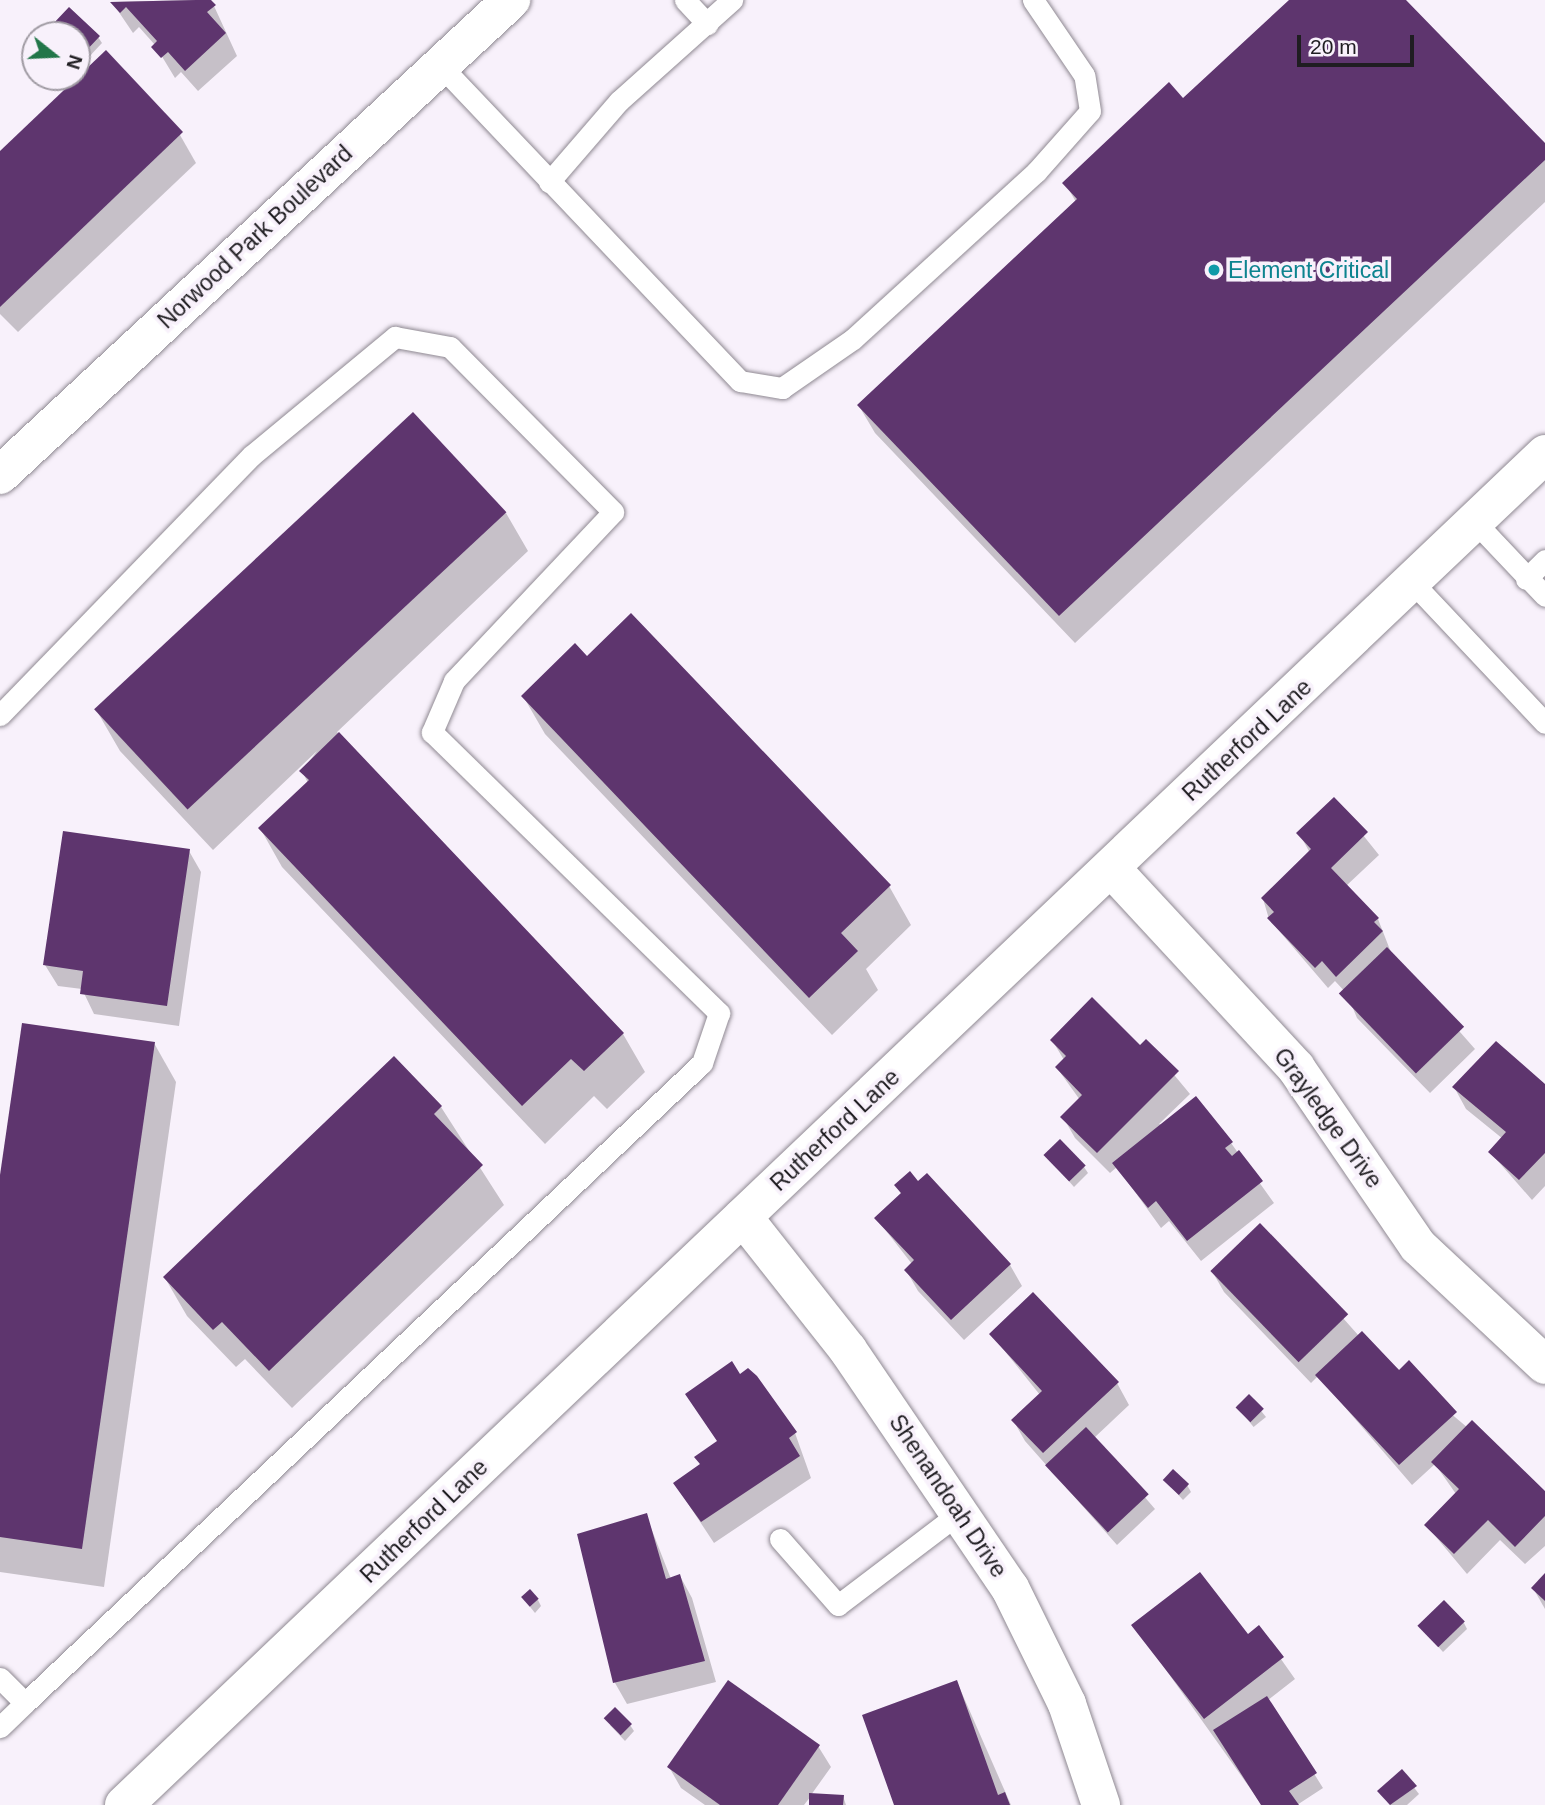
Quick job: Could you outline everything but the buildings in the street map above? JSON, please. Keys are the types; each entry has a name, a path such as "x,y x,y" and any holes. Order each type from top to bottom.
{"street":[{"name":"Norwood Park Boulevard","path":"0,475 511,0"},
{"name":"Rutherford Lane","path":"124,1805 1413,583 1545,454"},
{"name":"Grayledge Drive","path":"1111,869 1296,1068 1418,1246 1545,1365"},
{"name":"Shenandoah Drive","path":"743,1217 848,1350 1010,1588 1067,1704 1101,1805"}],"lane":[{"path":"685,0 707,24"},
{"path":"549,182 619,101 732,0"},
{"path":"440,65 740,381 782,388 853,339 1035,172 1090,111 1084,75 1033,0"},
{"path":"0,715 251,456 395,337 450,346 613,512 454,681 432,732 719,1013 702,1063 0,1727"},
{"path":"1475,523 1545,596"},
{"path":"1526,579 1545,560"},
{"path":"1413,583 1545,723"},
{"path":"779,1539 838,1605 959,1513"},
{"path":"0,1678 24,1703"}],"place":[{"name":"Element Critical","path":"1214,270"}]}
